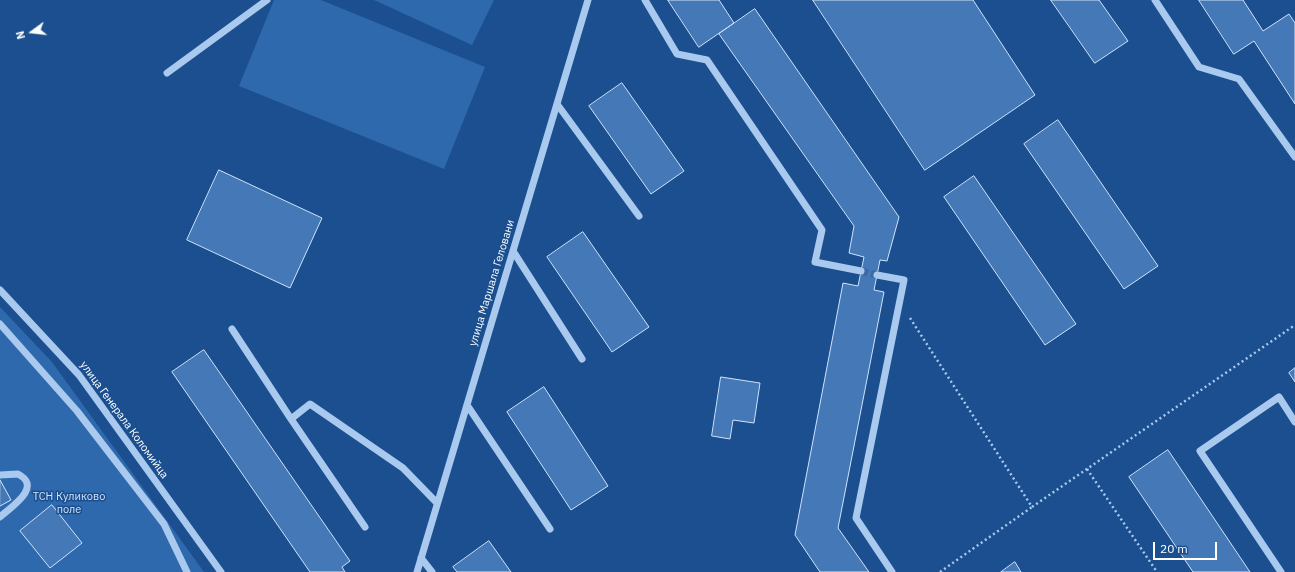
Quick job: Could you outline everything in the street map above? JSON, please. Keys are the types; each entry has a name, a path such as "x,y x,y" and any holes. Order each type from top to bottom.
{"street":[{"path":"167,73 267,0"},
{"name":"улица Маршала Геловани","path":"417,572 588,0"},
{"path":"645,0 677,54 707,60 822,230 816,262 861,272"},
{"path":"1155,0 1199,67 1239,79 1295,157"},
{"path":"557,104 639,216"},
{"path":"513,251 582,359"},
{"path":"877,275 904,280 856,518 892,572"},
{"name":"улица Генерала Коломийца","path":"0,290 79,376 221,572"},
{"path":"0,324 78,411 164,524 187,572"},
{"path":"232,329 291,419 365,527"},
{"path":"1281,572 1200,451 1278,397 1295,422"},
{"path":"291,419 310,404 403,468 437,503"},
{"path":"467,405 550,530"},
{"path":"0,475 18,474 25,479 28,487 25,495 0,517"},
{"path":"421,558 432,572"}],"path":[{"path":"900,302 1032,507"},
{"path":"940,572 1295,325"},
{"path":"1086,469 1157,572"}],"green space":[{"path":"274,0 321,0 485,67 444,169 239,86"},
{"path":"374,0 494,0 472,45"},
{"name":"ТСН Куликово поле","path":"0,307 52,362 204,572 0,572"}],"building":[{"path":"668,0 719,0 734,23 699,47"},
{"path":"813,0 973,0 1035,95 925,170"},
{"path":"1051,0 1099,0 1128,41 1095,63"},
{"path":"1199,0 1243,0 1263,31 1289,14 1295,23 1295,104 1254,41 1234,54"},
{"path":"755,9 899,217 887,261 880,260 874,290 884,292 838,528 869,572 820,572 795,535 843,283 858,286 864,257 849,253 854,226 719,34"},
{"path":"622,83 684,171 651,194 589,106"},
{"path":"1058,120 1158,266 1124,289 1024,144"},
{"path":"219,170 322,218 290,288 187,240"},
{"path":"974,176 1076,324 1045,345 944,197"},
{"path":"583,232 649,327 612,352 547,257"},
{"path":"204,350 350,561 342,567 345,572 310,572 172,372"},
{"path":"1295,368 1295,382 1289,373"},
{"path":"721,377 760,383 754,423 733,420 730,439 712,436"},
{"path":"544,387 608,486 571,510 507,412"},
{"path":"1168,450 1250,572 1193,572 1129,477"},
{"path":"0,480 11,500 0,506"},
{"path":"52,505 82,543 50,568 20,531"},
{"path":"489,541 511,572 457,572 453,567"},
{"path":"1015,562 1021,572 1001,572"}],"tunnel":[{"path":"861,271 877,275"}]}
